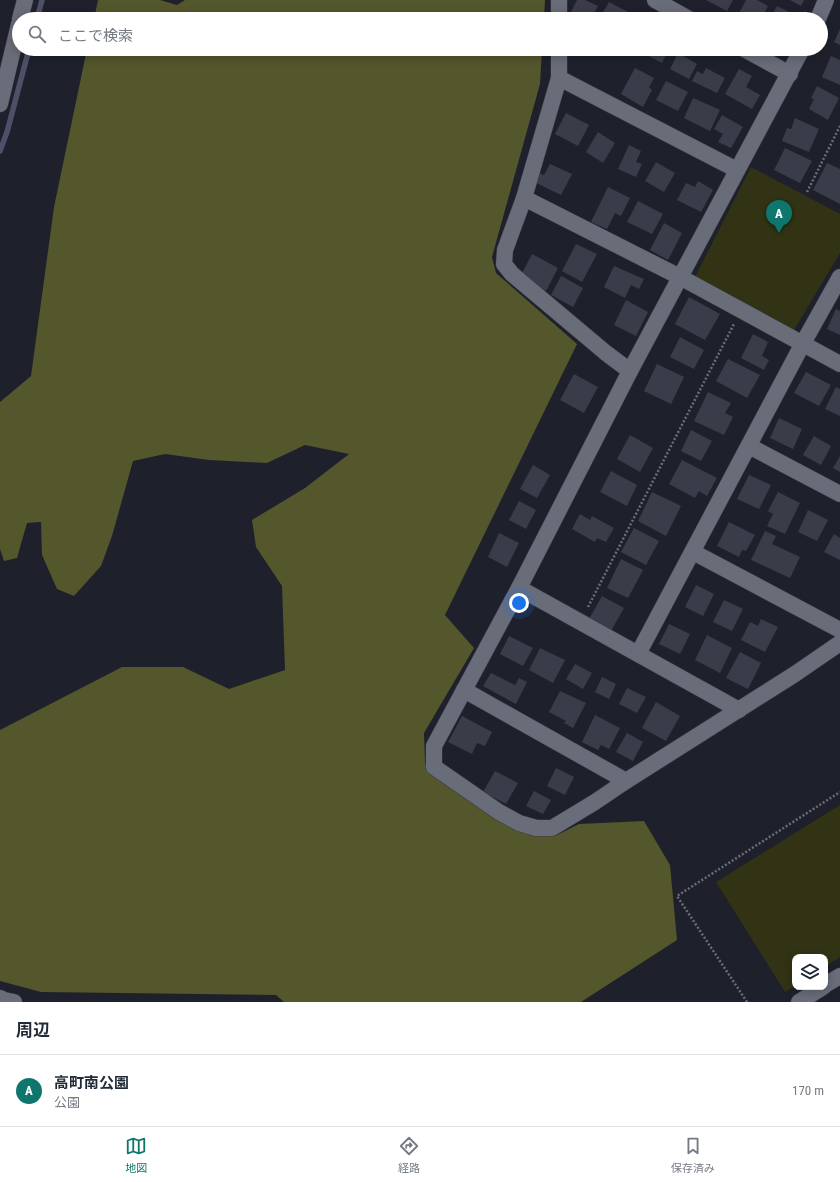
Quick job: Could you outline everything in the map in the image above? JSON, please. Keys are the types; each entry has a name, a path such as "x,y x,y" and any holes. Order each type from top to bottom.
{"street":[{"path":"22,12 25,0"},
{"path":"559,0 559,12"},
{"path":"655,0 676,12"},
{"path":"821,12 826,0"},
{"path":"0,104 12,53"},
{"path":"559,56 559,78 524,198 505,250 504,264 512,274 606,353 630,371"},
{"path":"757,56 790,74"},
{"path":"799,56 630,371 519,588 434,746 434,767 498,812 519,823 536,828 552,828 739,710 840,643"},
{"path":"559,78 737,170"},
{"path":"524,198 680,278 802,345 840,364"},
{"path":"638,654 802,345 840,277"},
{"path":"749,446 840,494"},
{"path":"693,552 840,630"},
{"path":"519,588 739,710"},
{"path":"464,690 626,781"},
{"path":"828,984 840,976"},
{"path":"799,1002 818,990"},
{"path":"0,998 14,1002"}],"path":[{"path":"808,192 840,126"},
{"path":"580,622 741,311"},
{"path":"747,1002 677,896 840,792"}],"green space":[{"path":"98,0 160,0 177,5 185,0 545,0 544,12 95,12"},
{"path":"86,56 542,56 540,84 492,257 496,273 577,344 445,615 474,648 424,733 425,763 439,780 504,822 531,835 555,836 579,824 644,821 670,865 677,940 581,1002 284,1002 276,995 41,992 0,981 0,730 122,667 183,667 229,689 285,670 282,586 256,547 252,520 305,488 349,454 305,445 267,463 209,460 165,454 133,461 112,536 101,566 74,596 57,589 42,555 41,522 27,523 17,558 4,561 0,549 0,402 31,376 54,207"},
{"path":"751,167 840,214 840,253 794,330 695,277"},
{"path":"840,805 840,957 828,965 828,954 792,954 792,988 785,992 716,882"}],"building":[{"path":"577,0 585,0 598,6 595,12 571,12"},
{"path":"706,0 733,0 727,11"},
{"path":"746,0 757,0 768,6 765,12 740,12"},
{"path":"790,0 804,0 801,6"},
{"path":"609,2 628,12 603,12"},
{"path":"777,6 789,12 774,12"},
{"path":"840,29 840,45 834,42"},
{"path":"649,56 666,56 662,63"},
{"path":"676,56 683,56 697,64 689,79 670,69"},
{"path":"831,56 840,60 840,85 822,77"},
{"path":"635,68 654,78 649,87 652,90 643,107 621,94"},
{"path":"706,68 725,78 717,93 692,81 697,71 703,74"},
{"path":"739,69 752,76 746,87 760,95 752,109 725,94"},
{"path":"666,81 688,92 678,111 656,100"},
{"path":"817,86 839,98 828,120 809,109 814,99 811,98"},
{"path":"693,98 720,110 710,131 684,118"},
{"path":"566,113 589,125 578,146 555,134"},
{"path":"722,115 743,127 731,148 718,142 723,134 714,129"},
{"path":"795,118 819,129 809,152 782,141 787,128 791,129"},
{"path":"598,132 615,143 603,163 586,152"},
{"path":"629,145 641,151 636,162 642,164 636,177 618,169"},
{"path":"785,148 812,161 800,183 774,170"},
{"path":"656,162 675,173 664,192 645,181"},
{"path":"827,163 840,169 840,204 813,190"},
{"path":"550,164 572,174 561,195 534,182 539,173 544,175"},
{"path":"698,181 713,190 701,212 677,200 686,183 695,187"},
{"path":"608,187 630,198 621,216 615,213 607,229 591,222"},
{"path":"638,201 663,214 652,234 627,222"},
{"path":"664,223 682,233 668,260 650,250"},
{"path":"576,244 597,254 582,282 562,271"},
{"path":"532,254 558,268 546,291 520,277"},
{"path":"614,266 644,279 639,289 631,285 625,298 604,287"},
{"path":"561,276 583,288 573,307 551,295"},
{"path":"689,297 720,314 705,340 675,324"},
{"path":"626,300 648,312 636,336 614,325"},
{"path":"836,309 840,311 840,335 827,329"},
{"path":"753,334 768,342 762,356 769,360 764,370 741,358"},
{"path":"680,337 704,350 694,369 670,357"},
{"path":"728,359 760,375 747,398 716,381"},
{"path":"657,364 684,377 671,404 644,391"},
{"path":"806,372 831,385 819,406 794,393"},
{"path":"574,374 598,387 584,413 560,400"},
{"path":"836,387 840,389 840,416 825,409"},
{"path":"708,392 731,403 725,413 733,417 724,435 694,421"},
{"path":"779,418 802,429 793,449 770,438"},
{"path":"691,430 712,441 701,461 681,451"},
{"path":"630,435 653,448 640,472 617,459"},
{"path":"814,436 831,446 821,465 803,455"},
{"path":"840,456 840,472 833,468"},
{"path":"682,460 717,478 707,496 699,491 695,498 669,484"},
{"path":"533,465 550,475 537,498 520,489"},
{"path":"611,471 637,485 627,506 600,492"},
{"path":"749,475 771,485 759,509 737,499"},
{"path":"652,492 681,506 666,536 638,521"},
{"path":"778,492 800,503 785,534 767,526 773,514 768,511"},
{"path":"519,501 536,510 526,529 509,520"},
{"path":"808,510 828,520 817,541 798,532"},
{"path":"580,514 590,520 592,516 614,528 606,542 597,538 595,542 572,529"},
{"path":"729,522 755,535 746,551 742,550 739,557 717,546"},
{"path":"634,528 659,541 646,565 621,552"},
{"path":"765,531 776,536 772,544 800,557 790,578 751,560"},
{"path":"499,533 519,543 507,567 488,557"},
{"path":"834,534 840,538 840,560 824,552"},
{"path":"621,559 643,570 628,598 607,588"},
{"path":"696,585 714,594 703,616 685,607"},
{"path":"602,596 624,608 611,631 589,619"},
{"path":"724,600 743,609 732,631 713,622"},
{"path":"761,619 778,627 765,652 741,640 750,622 758,626"},
{"path":"669,624 690,634 680,654 659,644"},
{"path":"707,635 732,648 720,673 695,660"},
{"path":"509,636 533,648 523,666 500,654"},
{"path":"540,648 565,660 553,683 529,670"},
{"path":"740,652 761,663 748,689 726,678"},
{"path":"575,664 592,673 583,689 566,679"},
{"path":"491,673 515,685 519,678 527,682 516,704 483,686"},
{"path":"602,677 616,684 609,699 595,692"},
{"path":"627,688 646,697 637,713 619,704"},
{"path":"560,691 586,703 573,728 564,723 566,721 549,712"},
{"path":"656,702 680,716 666,741 642,728"},
{"path":"595,715 620,728 609,749 601,745 598,750 582,742"},
{"path":"462,716 492,732 485,746 477,743 472,754 448,742"},
{"path":"627,733 643,742 633,761 616,752"},
{"path":"556,768 574,777 565,795 547,786"},
{"path":"495,771 518,783 506,804 483,792"},
{"path":"534,791 551,800 543,814 526,806"}],"waterway":[{"path":"39,12 42,0"},
{"path":"0,151 7,132 27,56"}],"place":[{"name":"高町南公園","path":"779,233"}]}
